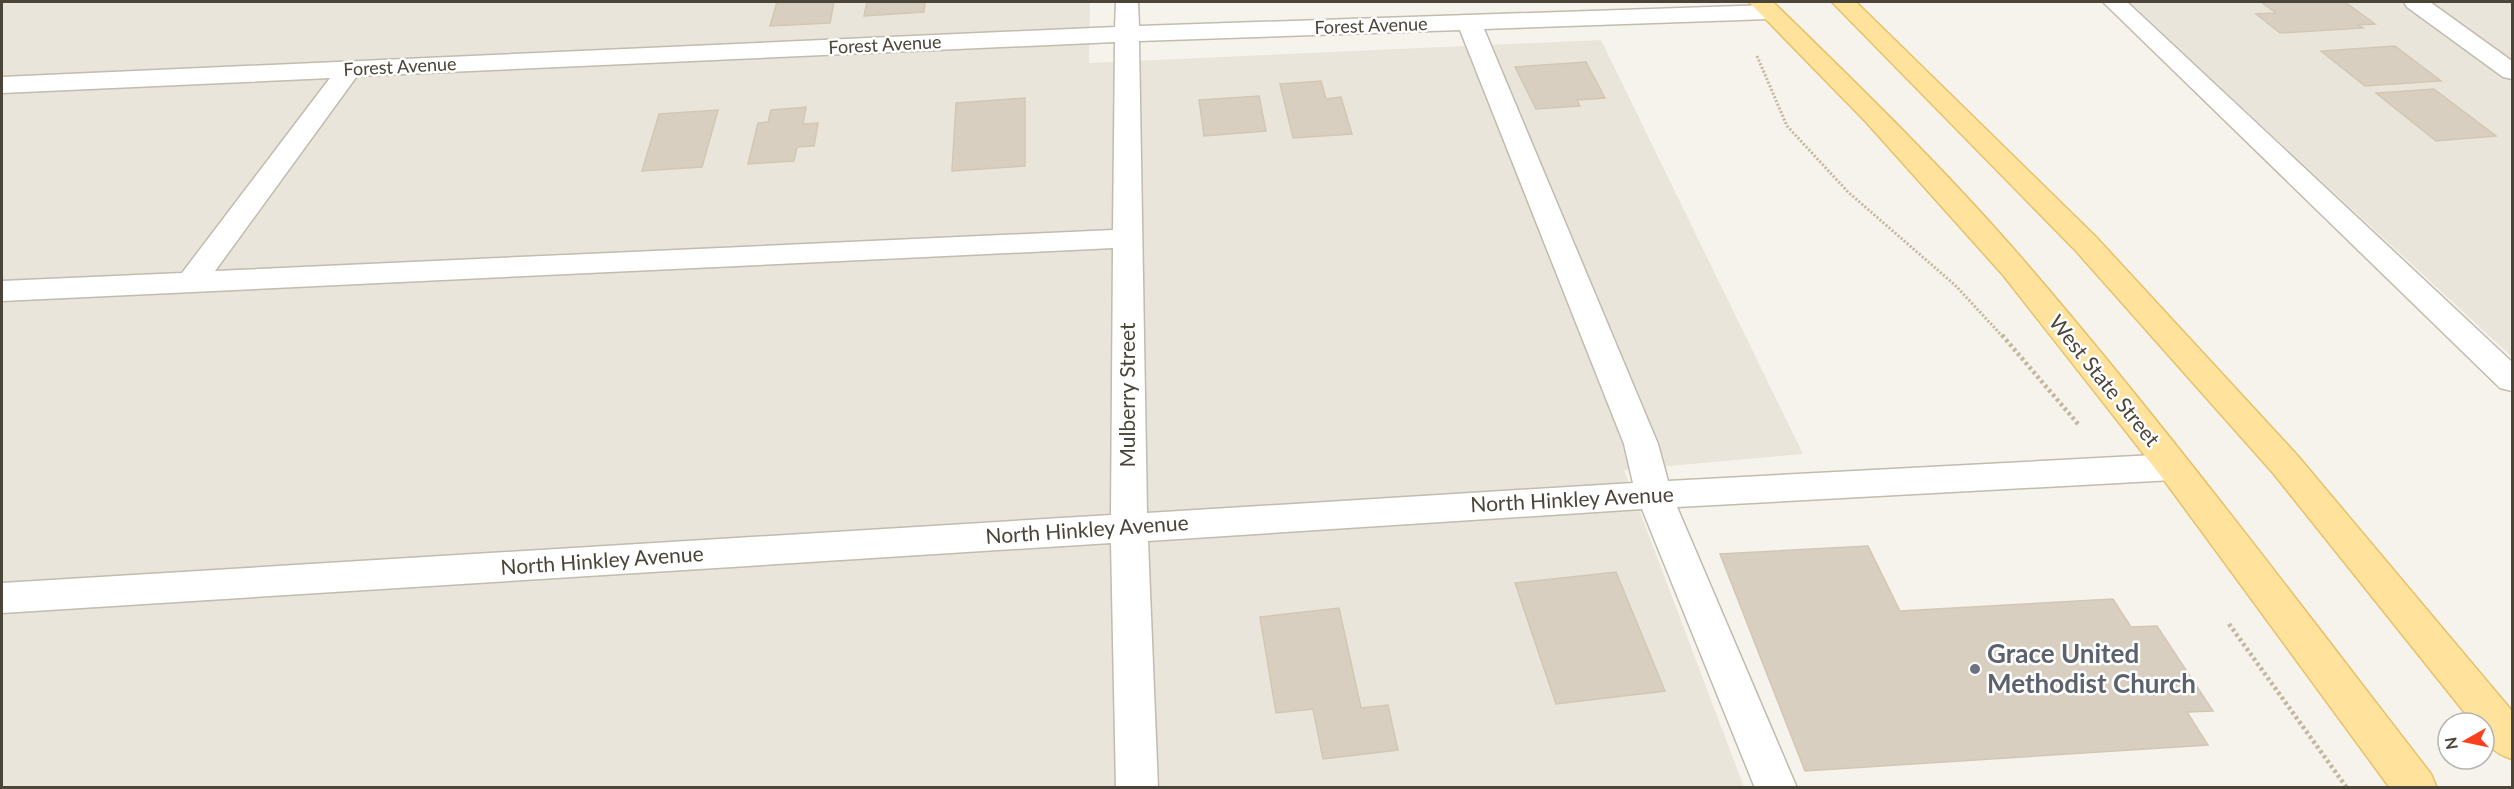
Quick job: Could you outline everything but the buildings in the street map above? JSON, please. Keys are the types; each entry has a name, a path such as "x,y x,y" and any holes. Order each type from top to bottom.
{"main road":[{"path":"1843,2 2086,244 2285,464 2512,741"},
{"name":"West State Street","path":"1754,9 1875,116 2014,268 2173,467 2416,788"}],"street":[{"name":"Mulberry Street","path":"1127,2 1129,34 1129,527 1137,788"},
{"path":"2114,2 2512,380"},
{"path":"2415,2 2512,72"},
{"name":"Forest Avenue","path":"2,85 1129,34 1754,9"},
{"path":"1469,22 1641,444 1654,495 1776,788"},
{"path":"191,282 350,69"},
{"path":"2,291 1128,238"},
{"name":"North Hinkley Avenue","path":"2,598 1654,495 2173,467"}],"path":[{"path":"1754,9 1763,66 1787,126 1848,192 1955,285 2021,356 2117,470"},
{"path":"2222,614 2347,788"}],"shaded area":[{"path":"2,2 1090,2 1089,63 1601,40 1803,454 1624,470 1744,787 2,788"},
{"path":"2128,2 2512,2 2512,357"}],"place":[{"name":"Grace United Methodist Church","path":"1975,669"}]}
